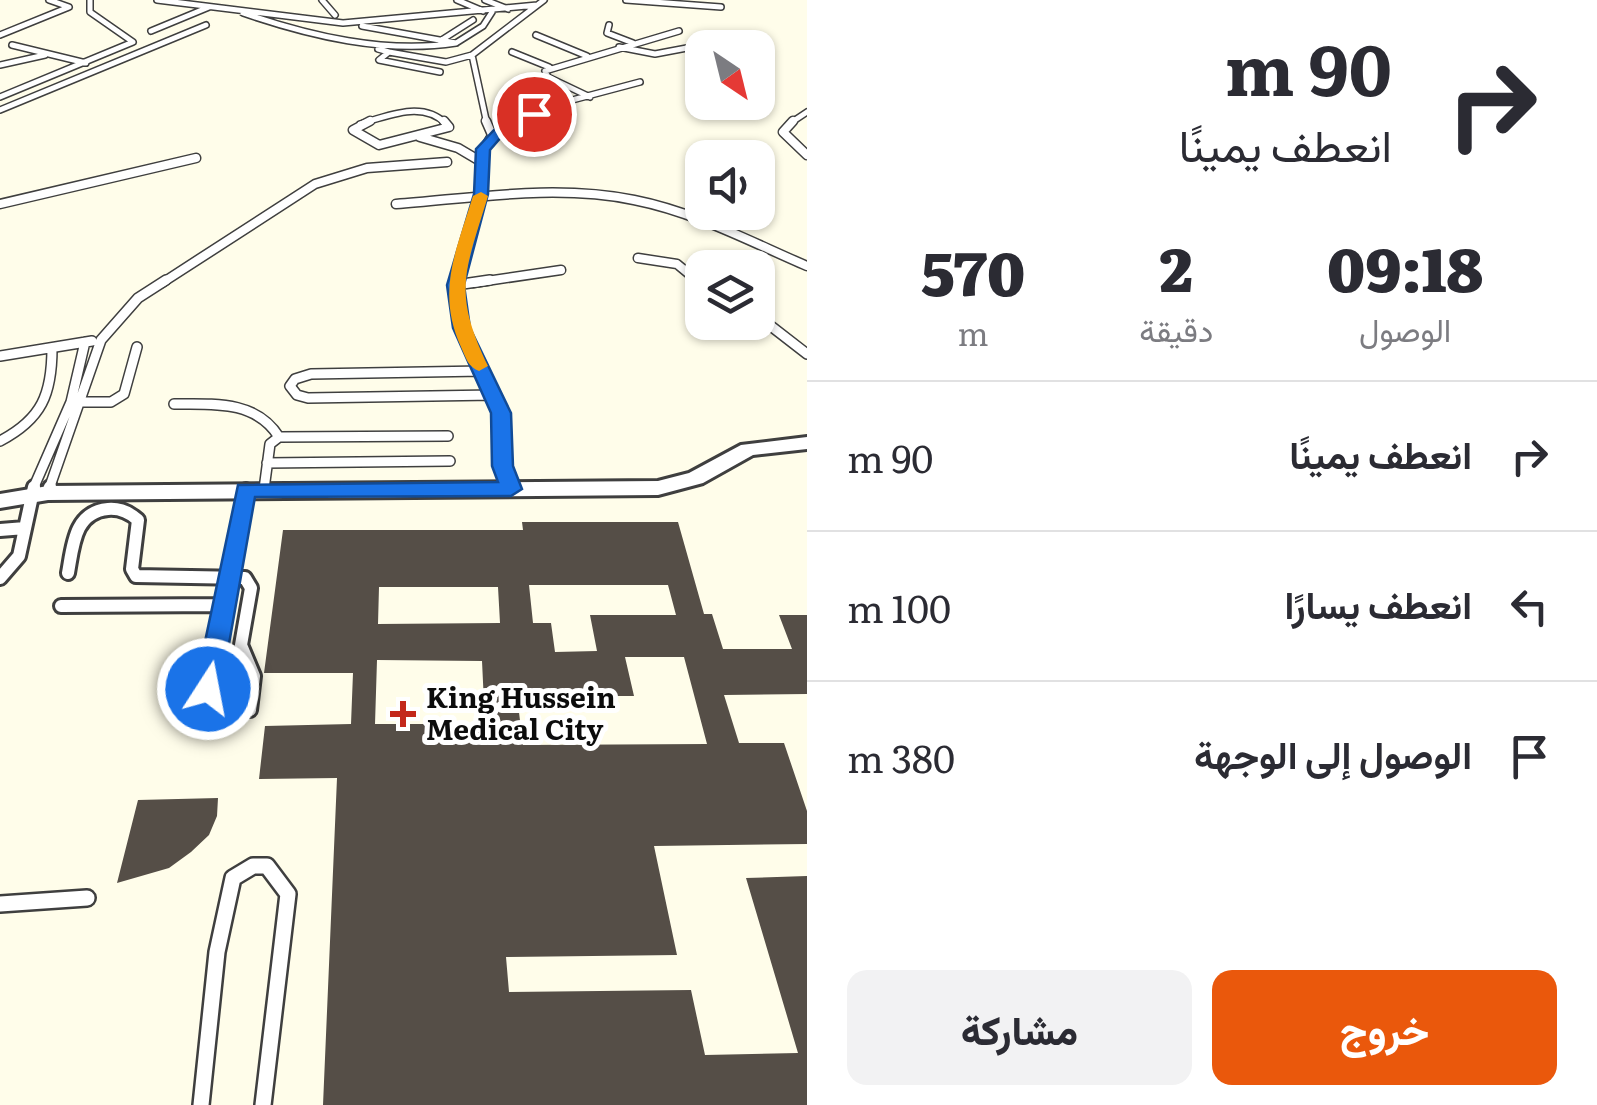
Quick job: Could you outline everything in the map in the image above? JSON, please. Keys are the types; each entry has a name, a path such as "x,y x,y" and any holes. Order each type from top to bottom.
{"street":[{"path":"0,501 39,494 672,486 696,478 748,449 807,443"}],"lane":[{"path":"0,35 70,7 49,0"},
{"path":"0,97 134,41 90,12 90,0"},
{"path":"157,0 214,3 334,23 488,14 537,6"},
{"path":"322,0 335,15 334,23"},
{"path":"456,0 488,14"},
{"path":"484,0 528,13"},
{"path":"522,0 537,6"},
{"path":"230,7 284,31 442,62 472,55 544,0"},
{"path":"626,0 720,7"},
{"path":"183,17 202,2"},
{"path":"151,31 214,3"},
{"path":"440,41 488,14"},
{"path":"253,18 406,47 456,43 483,26 488,14"},
{"path":"312,20 335,15"},
{"path":"444,23 473,20"},
{"path":"354,23 456,43"},
{"path":"609,25 607,33 634,43"},
{"path":"0,110 206,26"},
{"path":"364,27 419,26"},
{"path":"512,52 548,67 678,31"},
{"path":"536,36 587,56"},
{"path":"12,45 112,64"},
{"path":"619,47 655,54 685,48"},
{"path":"389,52 378,59 440,72"},
{"path":"0,65 48,54"},
{"path":"472,55 481,86 484,121 493,137"},
{"path":"548,67 548,77 590,97"},
{"path":"511,489 502,466 503,423 461,328 456,285 480,200 480,162 493,137 526,117 640,82"},
{"path":"449,127 376,144 353,128 412,110 444,120 449,127 458,148"},
{"path":"807,112 788,124 784,132 807,155"},
{"path":"416,136 458,148 480,162"},
{"path":"0,204 196,158"},
{"path":"39,494 82,402 101,340 138,298 304,189 367,168 448,162"},
{"path":"396,204 578,193 626,198 702,220 807,266"},
{"path":"638,258 678,264 685,270"},
{"path":"456,285 561,270"},
{"path":"775,329 807,354"},
{"path":"0,356 101,340"},
{"path":"0,578 19,556 86,342"},
{"path":"0,441 24,427 46,405 52,381 52,348"},
{"path":"82,402 111,402 124,394 138,348"},
{"path":"482,372 311,374 299,376 290,386 297,395 308,398 493,395"},
{"path":"174,404 254,412 268,420 279,437"},
{"path":"208,689 230,576 255,490 268,463 270,444 279,437 448,436"},
{"path":"268,463 450,461"},
{"path":"68,573 80,524 97,512 119,508 132,512 138,520 132,569 136,576 245,578 250,584 241,645 254,676 250,710"},
{"path":"0,530 25,528"},
{"path":"61,606 224,605"},
{"path":"201,1105 217,952 233,878 253,866 267,866 288,894 263,1105"},
{"path":"0,904 87,898"}],"building":[{"path":"522,522 678,522 704,614 712,614 723,649 792,649 779,615 807,615 807,694 724,695 739,743 784,743 807,811 807,844 654,846 677,955 506,957 509,992 691,990 705,1055 798,1053 746,878 807,876 807,1105 323,1105 337,778 259,779 265,726 351,724 353,673 264,673 283,530 523,530","holes":["529,585 668,585 676,615 590,615 597,651 555,652 551,623 533,623","379,587 498,587 500,623 378,624","625,657 684,657 707,744 523,745 517,696 634,696","377,660 482,661 485,724 375,724"]},
{"path":"218,798 217,816 209,835 191,852 169,868 117,883 138,800"}],"slow traffic":[{"path":"479,366 461,328 455,297 461,259 481,196"}],"place":[{"name":"King Hussein Medical City","path":"403,714"}],"route":[{"path":"208,689 246,490 511,489 502,466 501,413 461,328 455,297 461,259 481,194 483,149 498,132 534,114"}]}
